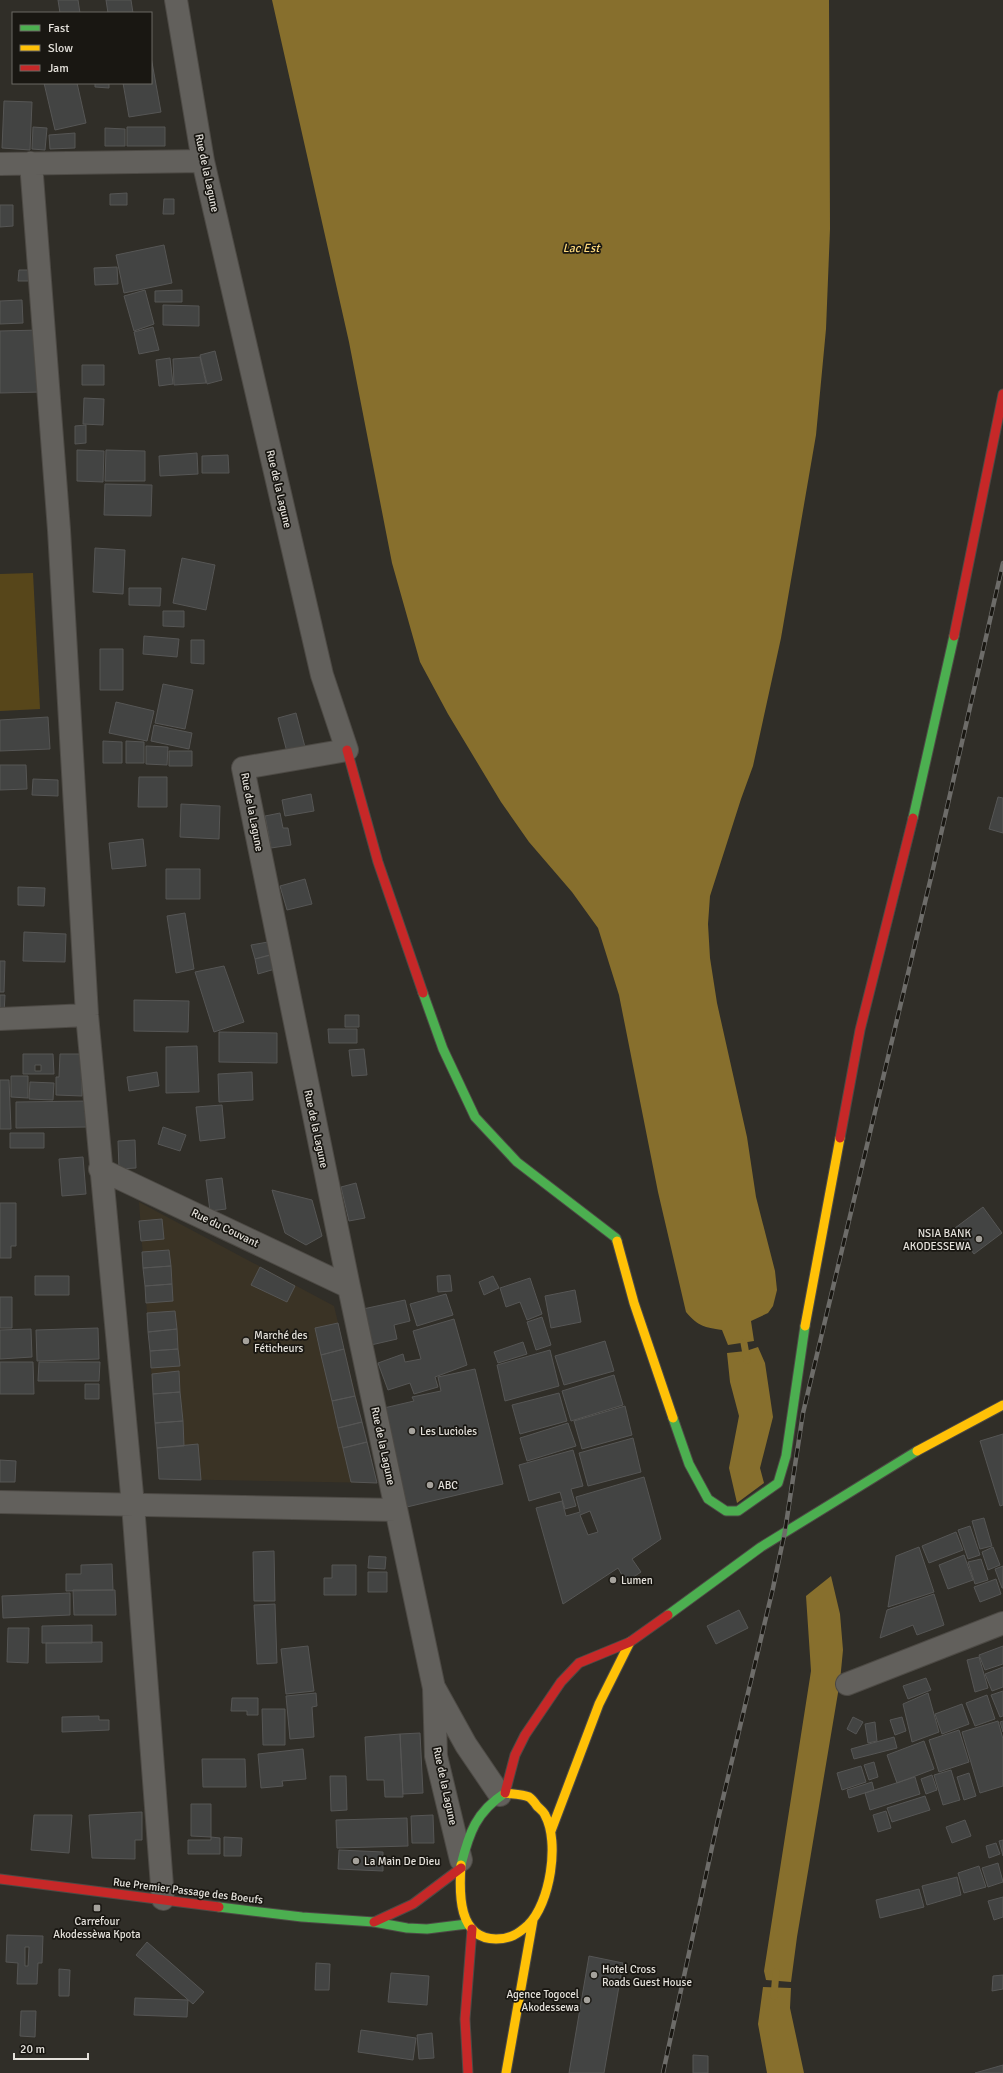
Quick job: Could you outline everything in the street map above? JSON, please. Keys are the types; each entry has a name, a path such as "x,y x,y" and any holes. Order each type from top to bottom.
{"main road":[{"path":"347,750 378,862 412,962 443,1049 475,1117 517,1162 616,1238 634,1303 689,1464 708,1499 726,1510 738,1511 778,1483 786,1456 805,1328 860,1030 913,820 944,683 1003,394"},
{"path":"468,2073 465,2025 469,1927 461,1906 461,1864 465,1845 477,1818 486,1806 502,1794 515,1755 525,1734 561,1682 579,1663 630,1642 761,1547 812,1514 910,1455 1003,1405"},
{"path":"551,1831 599,1704 630,1642"},
{"path":"502,1794 524,1794 535,1800 544,1810 551,1831 551,1870 547,1891 533,1920 506,2073"},
{"path":"374,1922 418,1901 461,1864"},
{"name":"Rue Premier Passage des Boeufs","path":"0,1880 302,1916 374,1922 427,1929 469,1927"},
{"path":"469,1927 486,1939 506,1940 513,1938 523,1931 533,1920"}],"street":[{"name":"Rue de la Lagune","path":"176,0 204,161 322,676 347,750 243,768 349,1288 434,1688 436,1756 461,1864"},
{"path":"0,164 204,161"},
{"path":"31,163 59,530 87,1015 100,1169 133,1506 162,1899"},
{"path":"0,1019 87,1015"},
{"name":"Rue du Couvant","path":"100,1169 349,1288"},
{"path":"0,1502 133,1506 396,1510"},
{"path":"847,1684 1003,1623"},
{"name":"Rue de la Lagune","path":"434,1688 466,1744 502,1794"}],"shaded area":[{"path":"33,573 40,709 0,711 0,574"},
{"name":"Marché des Féticheurs","path":"139,1202 334,1306 377,1483 159,1479"}],"water":[{"name":"Lac Est","path":"272,0 829,0 830,229 826,329 816,435 781,638 753,766 710,896 708,924 710,958 717,1003 747,1137 756,1197 775,1271 777,1290 773,1306 768,1313 751,1321 754,1341 728,1345 722,1330 702,1326 686,1312 658,1192 619,995 598,928 572,892 529,842 501,802 448,714 420,662 392,563 349,342"},
{"path":"758,1347 765,1363 773,1417 760,1468 764,1483 737,1503 729,1468 739,1416 730,1382 727,1353 746,1351"},
{"path":"831,1576 840,1614 843,1650 840,1681 797,1937 791,1982 766,1980 764,1971 811,1671 806,1596"},
{"path":"763,1987 791,1988 790,2008 804,2073 767,2073 758,2024"}],"building":[{"path":"58,0 78,0 80,12 60,12"},
{"path":"106,0 131,0 133,12 108,12"},
{"path":"152,62 161,112 129,117 123,84 152,84"},
{"path":"44,84 77,84 86,123 55,130"},
{"path":"95,84 109,84 109,88 95,87"},
{"path":"4,101 32,102 30,150 2,148"},
{"path":"33,127 47,128 45,150 32,149"},
{"path":"127,127 165,127 165,146 127,146"},
{"path":"105,128 125,129 125,146 105,146"},
{"path":"75,133 75,148 50,149 49,135"},
{"path":"127,193 127,205 110,205 110,194"},
{"path":"164,199 174,199 174,214 163,214"},
{"path":"0,205 13,205 13,226 0,227"},
{"path":"164,245 172,283 124,293 116,255"},
{"path":"117,267 118,284 95,285 94,268"},
{"path":"19,270 34,270 34,281 18,281"},
{"path":"145,290 154,324 134,331 124,296"},
{"path":"182,290 182,302 155,302 155,291"},
{"path":"22,300 23,323 0,324 0,301"},
{"path":"163,305 199,306 199,326 163,325"},
{"path":"153,327 159,350 139,354 134,332"},
{"path":"40,330 41,392 0,393 0,331"},
{"path":"215,351 222,380 207,384 200,355"},
{"path":"200,357 206,383 174,385 173,359"},
{"path":"170,358 173,384 159,386 156,360"},
{"path":"82,365 104,365 104,385 82,385"},
{"path":"84,398 104,399 103,425 83,424"},
{"path":"86,425 86,443 75,444 75,426"},
{"path":"77,450 104,451 103,482 77,481"},
{"path":"106,450 145,451 145,481 105,481"},
{"path":"197,453 198,474 160,476 159,456"},
{"path":"228,455 229,473 202,473 202,456"},
{"path":"105,484 152,485 151,516 104,515"},
{"path":"95,548 125,550 123,594 93,592"},
{"path":"182,558 215,565 206,610 173,603"},
{"path":"129,588 161,588 160,606 129,605"},
{"path":"163,611 184,611 184,627 163,626"},
{"path":"144,636 179,639 177,657 143,654"},
{"path":"191,640 204,640 204,664 191,663"},
{"path":"100,649 123,649 123,690 100,690"},
{"path":"163,684 193,690 185,729 155,723"},
{"path":"116,702 154,711 147,741 109,733"},
{"path":"296,713 305,747 287,752 278,718"},
{"path":"48,717 50,749 0,751 0,720"},
{"path":"154,725 192,733 189,749 151,741"},
{"path":"103,741 122,742 122,763 103,763"},
{"path":"126,741 144,742 144,763 126,763"},
{"path":"146,746 168,747 167,765 146,764"},
{"path":"169,751 192,751 192,766 169,766"},
{"path":"0,765 26,765 27,789 0,790"},
{"path":"139,777 167,777 167,807 138,807"},
{"path":"33,779 58,780 58,796 32,795"},
{"path":"311,794 314,811 285,816 282,800"},
{"path":"998,797 1003,798 1003,833 989,829"},
{"path":"181,804 220,806 219,839 180,837"},
{"path":"280,813 283,828 288,828 291,845 271,848 265,816"},
{"path":"143,839 146,866 112,869 109,843"},
{"path":"166,869 200,869 200,899 166,899"},
{"path":"305,879 312,904 287,910 280,886"},
{"path":"18,887 45,888 44,906 18,905"},
{"path":"185,913 194,969 176,973 167,916"},
{"path":"24,932 66,934 65,962 23,961"},
{"path":"268,942 271,955 255,959 251,945"},
{"path":"273,954 275,969 258,974 255,959"},
{"path":"0,961 5,961 4,992 0,992"},
{"path":"224,966 244,1022 214,1032 195,972"},
{"path":"0,995 5,995 4,1014 0,1014"},
{"path":"134,1000 189,1001 188,1032 134,1031"},
{"path":"345,1015 359,1015 359,1027 345,1027"},
{"path":"328,1029 357,1029 357,1043 329,1043"},
{"path":"219,1032 277,1033 277,1063 219,1062"},
{"path":"197,1046 199,1092 166,1093 166,1047"},
{"path":"364,1049 367,1075 352,1076 349,1050"},
{"path":"23,1054 53,1054 54,1074 23,1074","holes":["35,1065 41,1065 41,1071 35,1071"]},
{"path":"60,1054 82,1054 82,1096 56,1095 56,1077 59,1077"},
{"path":"157,1072 159,1086 129,1091 127,1077"},
{"path":"252,1072 253,1100 219,1102 218,1074"},
{"path":"11,1076 28,1076 28,1098 11,1097"},
{"path":"0,1080 9,1080 11,1129 0,1129"},
{"path":"30,1082 54,1083 53,1100 29,1099"},
{"path":"88,1101 88,1127 16,1128 16,1102"},
{"path":"222,1105 225,1138 200,1141 196,1107"},
{"path":"163,1127 186,1135 180,1151 158,1144"},
{"path":"10,1133 44,1133 44,1148 10,1148"},
{"path":"135,1140 136,1168 119,1169 118,1141"},
{"path":"83,1157 86,1194 62,1196 59,1159"},
{"path":"222,1178 226,1209 210,1211 206,1180"},
{"path":"356,1183 365,1218 349,1221 341,1187"},
{"path":"272,1190 312,1200 322,1236 306,1245 285,1233"},
{"path":"0,1203 16,1203 16,1246 11,1246 11,1258 0,1258"},
{"path":"983,1207 1002,1233 974,1254 955,1228"},
{"path":"162,1219 164,1239 141,1241 139,1221"},
{"path":"169,1250 171,1266 143,1268 142,1252"},
{"path":"171,1266 172,1284 145,1286 143,1268"},
{"path":"260,1267 295,1286 287,1302 251,1285"},
{"path":"450,1275 452,1291 438,1292 437,1276"},
{"path":"35,1276 69,1276 69,1295 35,1295"},
{"path":"493,1276 499,1288 484,1295 479,1282"},
{"path":"530,1278 542,1314 527,1320 520,1302 506,1307 500,1288"},
{"path":"172,1284 173,1301 146,1303 145,1286"},
{"path":"575,1290 581,1322 551,1328 545,1296"},
{"path":"446,1294 453,1315 417,1326 410,1304"},
{"path":"0,1297 12,1297 12,1328 0,1328"},
{"path":"405,1300 410,1321 394,1325 397,1339 371,1345 363,1309"},
{"path":"175,1311 177,1329 148,1332 147,1313"},
{"path":"542,1317 551,1345 536,1350 527,1322"},
{"path":"454,1319 467,1365 435,1377 438,1387 414,1394 410,1383 388,1390 378,1363 403,1354 405,1362 421,1359 413,1331"},
{"path":"338,1323 344,1349 321,1355 315,1328"},
{"path":"98,1328 99,1359 37,1361 36,1330"},
{"path":"31,1329 32,1357 0,1359 0,1330"},
{"path":"177,1329 178,1349 150,1351 148,1332"},
{"path":"605,1341 614,1371 564,1385 555,1356"},
{"path":"523,1342 527,1354 498,1363 494,1352"},
{"path":"178,1349 180,1366 151,1368 150,1351"},
{"path":"344,1349 355,1396 332,1401 321,1355"},
{"path":"550,1350 559,1386 505,1401 497,1365"},
{"path":"0,1362 33,1362 34,1394 0,1394"},
{"path":"39,1362 100,1362 99,1381 38,1381"},
{"path":"475,1369 503,1484 407,1507 384,1408 414,1401 412,1397 441,1391 438,1377"},
{"path":"179,1371 180,1392 153,1394 152,1374"},
{"path":"614,1375 623,1405 571,1421 562,1391"},
{"path":"85,1384 99,1384 99,1399 85,1399"},
{"path":"180,1392 183,1421 155,1423 153,1394"},
{"path":"559,1393 567,1421 520,1434 512,1405"},
{"path":"355,1396 362,1422 338,1428 332,1401"},
{"path":"625,1406 632,1435 582,1449 574,1421"},
{"path":"183,1421 184,1446 157,1448 155,1423"},
{"path":"362,1422 367,1442 343,1448 338,1428"},
{"path":"568,1423 576,1446 527,1461 520,1438"},
{"path":"1003,1434 1003,1505 1000,1506 980,1441"},
{"path":"633,1438 641,1472 588,1486 579,1453"},
{"path":"367,1442 377,1483 351,1482 343,1448"},
{"path":"198,1444 201,1480 159,1479 157,1448"},
{"path":"573,1450 583,1486 571,1489 576,1506 565,1509 560,1492 529,1501 519,1465"},
{"path":"0,1460 16,1461 15,1482 0,1482"},
{"path":"644,1477 661,1539 632,1559 641,1572 626,1582 618,1568 563,1604 536,1508 562,1501 566,1516 580,1512 576,1497","holes":["590,1511 598,1532 588,1535 580,1515"]},
{"path":"984,1518 992,1546 980,1549 972,1521"},
{"path":"970,1526 980,1555 968,1559 958,1530"},
{"path":"956,1532 963,1550 929,1563 922,1546"},
{"path":"919,1547 934,1592 888,1607 896,1556"},
{"path":"993,1547 1000,1565 988,1570 982,1552"},
{"path":"274,1551 275,1601 254,1601 253,1552"},
{"path":"964,1555 973,1580 948,1589 939,1565"},
{"path":"369,1556 386,1557 385,1569 368,1568"},
{"path":"981,1559 988,1580 975,1584 968,1562"},
{"path":"112,1564 113,1590 66,1591 66,1574 81,1574 81,1565"},
{"path":"332,1565 356,1565 356,1595 324,1595 324,1578 332,1578"},
{"path":"1003,1566 1003,1588 1002,1588 995,1569"},
{"path":"368,1572 387,1572 387,1592 368,1592"},
{"path":"996,1579 1001,1594 980,1602 974,1587"},
{"path":"73,1590 115,1590 116,1615 74,1615"},
{"path":"70,1593 70,1615 3,1618 2,1596"},
{"path":"934,1594 944,1625 917,1635 913,1625 880,1638 887,1610"},
{"path":"275,1604 277,1663 257,1664 254,1605"},
{"path":"739,1610 748,1628 716,1644 707,1626"},
{"path":"92,1625 92,1643 42,1643 42,1626"},
{"path":"8,1628 29,1628 28,1663 7,1662"},
{"path":"102,1642 102,1662 46,1663 46,1643"},
{"path":"308,1646 314,1691 286,1694 281,1649"},
{"path":"1003,1646 1003,1664 985,1670 979,1655"},
{"path":"979,1657 988,1688 975,1692 967,1660"},
{"path":"1003,1667 1003,1687 992,1691 985,1674"},
{"path":"926,1678 931,1690 908,1699 903,1686"},
{"path":"1003,1691 1003,1716 1000,1717 991,1695"},
{"path":"316,1693 317,1706 312,1707 314,1737 290,1739 286,1696"},
{"path":"928,1693 939,1732 912,1742 903,1704"},
{"path":"987,1695 995,1719 975,1726 966,1703"},
{"path":"232,1698 258,1698 258,1715 247,1715 247,1711 231,1711"},
{"path":"962,1704 969,1724 942,1734 935,1714"},
{"path":"262,1709 285,1709 285,1745 263,1745"},
{"path":"99,1716 99,1720 109,1720 109,1730 62,1732 62,1717"},
{"path":"853,1717 863,1722 856,1734 847,1729"},
{"path":"902,1717 906,1731 895,1735 890,1720"},
{"path":"998,1721 1003,1739 1003,1786 980,1793 962,1732"},
{"path":"1003,1721 1003,1732 1000,1722"},
{"path":"875,1722 877,1741 868,1743 865,1724"},
{"path":"959,1730 969,1762 939,1772 929,1740"},
{"path":"420,1733 423,1793 403,1794 400,1734"},
{"path":"400,1734 403,1797 385,1797 384,1780 367,1780 365,1737"},
{"path":"894,1737 897,1748 854,1759 851,1749"},
{"path":"924,1741 934,1769 897,1783 887,1755"},
{"path":"303,1749 306,1779 282,1781 283,1786 261,1788 258,1754"},
{"path":"202,1759 245,1759 246,1787 203,1787"},
{"path":"874,1762 878,1777 869,1780 864,1765"},
{"path":"861,1766 866,1782 842,1790 837,1773"},
{"path":"951,1770 960,1800 943,1805 934,1775"},
{"path":"969,1773 976,1796 964,1800 957,1777"},
{"path":"932,1775 937,1790 926,1794 921,1779"},
{"path":"330,1776 346,1776 347,1810 331,1811"},
{"path":"915,1777 920,1794 870,1810 865,1793"},
{"path":"872,1782 874,1790 849,1798 847,1790"},
{"path":"925,1796 930,1810 892,1822 887,1808"},
{"path":"191,1804 211,1804 211,1837 191,1836"},
{"path":"886,1811 891,1828 878,1832 873,1815"},
{"path":"142,1812 142,1840 135,1840 135,1859 92,1858 89,1815"},
{"path":"34,1815 72,1815 69,1853 31,1850"},
{"path":"433,1815 434,1843 412,1843 411,1816"},
{"path":"407,1818 408,1846 337,1848 336,1820"},
{"path":"965,1820 971,1836 952,1843 946,1827"},
{"path":"211,1837 220,1838 220,1854 188,1854 188,1840 211,1840"},
{"path":"224,1837 242,1838 241,1856 224,1856"},
{"path":"1003,1840 1003,1856 999,1841"},
{"path":"996,1843 1000,1854 989,1858 986,1846"},
{"path":"339,1850 383,1852 383,1871 338,1869"},
{"path":"998,1863 1003,1882 988,1887 982,1868"},
{"path":"979,1866 986,1887 964,1893 958,1873"},
{"path":"957,1877 961,1895 927,1905 922,1886"},
{"path":"919,1889 924,1907 880,1918 876,1900"},
{"path":"1003,1897 1003,1917 994,1920 988,1901"},
{"path":"7,1935 43,1936 42,1963 38,1963 37,1984 17,1984 18,1963 6,1962","holes":["25,1947 29,1947 28,1966 25,1966"]},
{"path":"147,1942 204,1992 193,2004 136,1955"},
{"path":"589,1956 623,1963 604,2073 569,2073"},
{"path":"316,1963 330,1964 329,1990 315,1990"},
{"path":"59,1969 70,1970 69,1996 59,1996"},
{"path":"391,1973 429,1976 427,2005 388,2002"},
{"path":"1003,1975 1003,1989 992,1991 993,1976"},
{"path":"135,1998 188,2000 187,2017 134,2015"},
{"path":"21,2011 36,2011 35,2037 20,2036"},
{"path":"361,2030 416,2038 413,2060 358,2052"},
{"path":"432,2033 434,2058 419,2059 417,2035"},
{"path":"693,2055 708,2056 708,2073 693,2073"},
{"path":"1003,2065 1003,2073 975,2073"}],"waterway":[{"path":"744,1343 747,1360"},
{"path":"774,1996 776,1972"}],"railway":[{"path":"663,2073 719,1815 773,1588 785,1531 803,1413 933,869 1003,563"}],"traffic: fast":[{"path":"913,818 954,636"},
{"path":"423,993 443,1049 475,1117 517,1162 616,1238 617,1241"},
{"path":"673,1418 689,1464 708,1499 726,1511 738,1511 778,1483 786,1456 805,1326"},
{"path":"668,1615 761,1547 917,1451"},
{"path":"461,1865 467,1843 475,1824 487,1808 505,1793"},
{"path":"219,1907 302,1917 374,1922 407,1928 427,1929 467,1924"}],"traffic: slow":[{"path":"805,1326 840,1138"},
{"path":"617,1241 634,1303 673,1418"},
{"path":"917,1451 1003,1405"},
{"path":"551,1831 599,1704 630,1642"},
{"path":"461,1865 461,1901 468,1923 474,1931 484,1937 496,1939 506,1938 521,1931 536,1915 547,1888 550,1872 552,1841 549,1827 544,1813 529,1797 505,1793"},
{"path":"506,2073 533,1920"}],"traffic: jam":[{"path":"954,636 1003,394"},
{"path":"347,750 378,862 423,993"},
{"path":"840,1138 860,1030 913,818"},
{"path":"505,1793 515,1755 525,1735 561,1682 579,1663 630,1642 668,1615"},
{"path":"374,1922 413,1904 461,1868"},
{"path":"0,1879 219,1907"},
{"path":"468,2073 465,2019 472,1929"}],"place":[{"name":"NSIA BANK AKODESSEWA","path":"979,1239"},
{"name":"Marché des Féticheurs","path":"246,1341"},
{"name":"Les Lucioles","path":"412,1431"},
{"name":"ABC","path":"430,1485"},
{"name":"Lumen","path":"613,1580"},
{"name":"La Main De Dieu","path":"356,1861"},
{"name":"Carrefour Akodessèwa Kpota","path":"97,1908"},
{"name":"Hotel Cross Roads Guest House","path":"594,1975"},
{"name":"Agence Togocel Akodessewa","path":"587,2000"}]}
